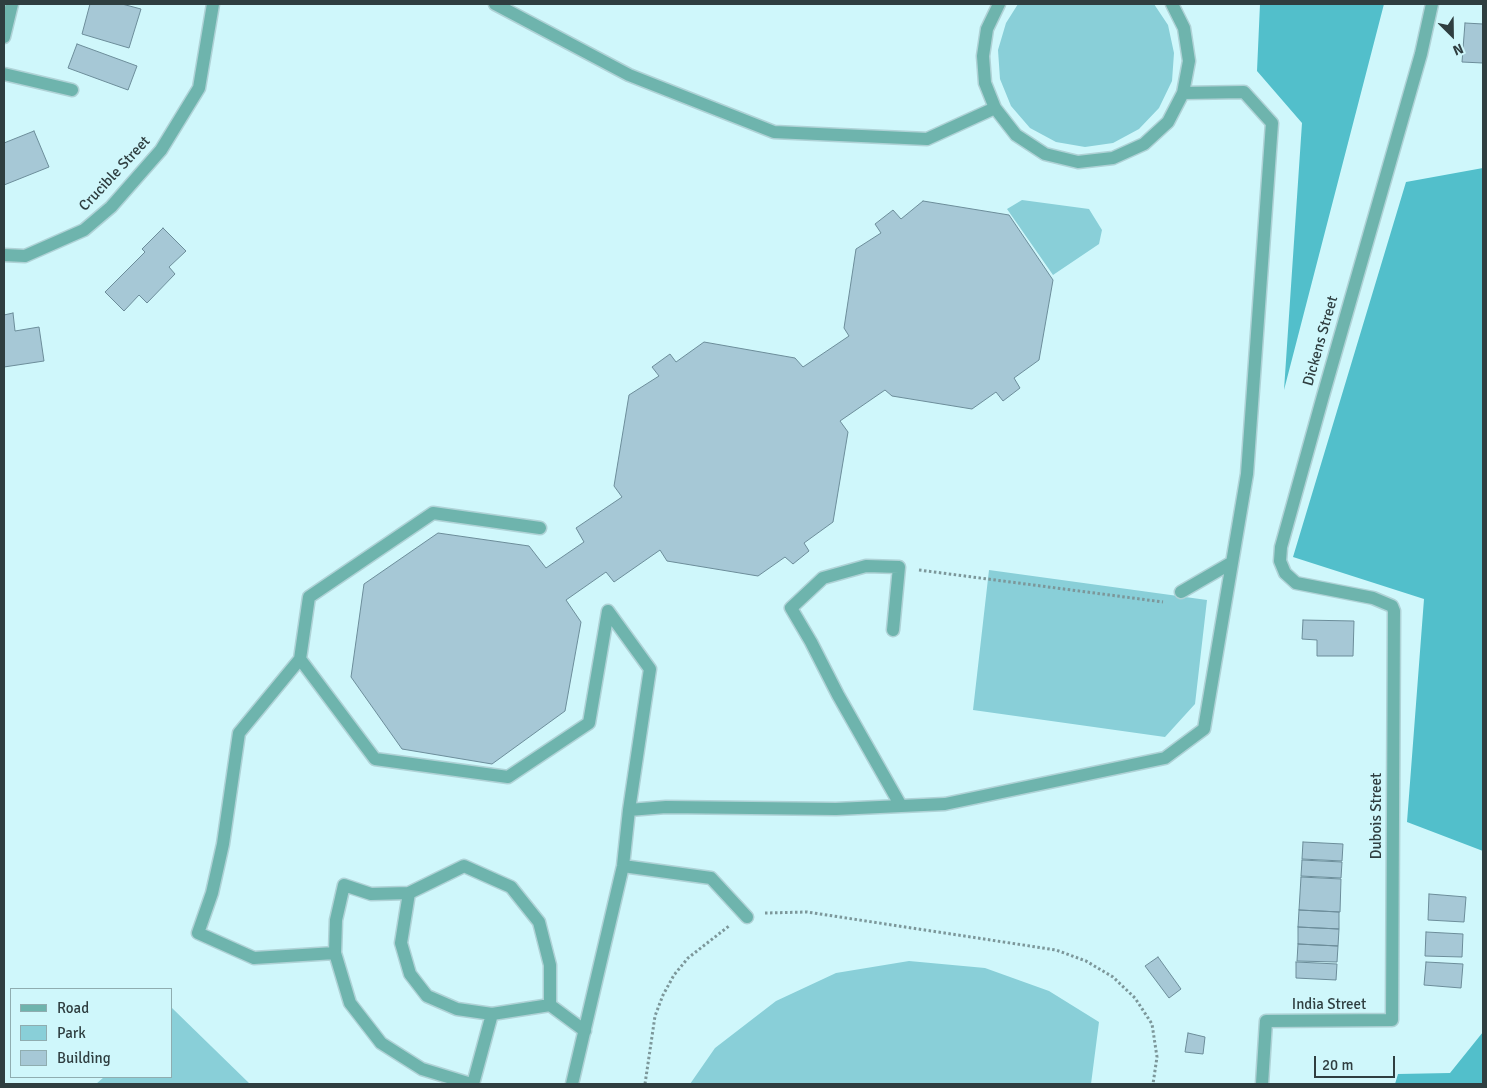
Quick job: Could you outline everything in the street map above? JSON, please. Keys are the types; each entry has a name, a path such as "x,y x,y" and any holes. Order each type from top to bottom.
{"street":[{"path":"4,37 12,4"},
{"name":"Crucible Street","path":"4,255 25,256 84,230 111,207 161,150 199,88 213,4"},
{"path":"495,4 630,75 774,132 927,139 995,108"},
{"path":"998,4 987,29 983,56 985,83 995,108 1016,135 1045,154 1078,162 1113,158 1144,144 1168,122 1183,93 1189,61 1184,28 1172,4"},
{"name":"Dickens Street","path":"1394,611 1392,606 1372,598 1296,583 1285,573 1280,561 1281,547 1330,368 1421,54 1432,4"},
{"path":"4,74 72,90"},
{"path":"629,810 666,807 836,809 945,804 1165,758 1204,729 1247,474 1272,123 1244,92 1183,93"},
{"path":"335,953 254,958 198,933 212,893 223,844 238,733 300,659 308,597 433,513 540,528"},
{"path":"1181,592 1232,563"},
{"path":"893,630 899,567 866,566 823,578 790,608 812,642 838,696 901,806"},
{"path":"300,659 375,759 508,778 589,723 608,611 650,669 629,810 623,866 572,1084"},
{"name":"Dubois Street","path":"1392,1020 1394,611"},
{"path":"492,1014 472,1084 422,1070 381,1043 350,1003 335,953 336,920 344,885 371,894 409,893 464,866 512,887 539,922 550,965 550,1006"},
{"path":"623,866 710,878 747,917"},
{"path":"409,893 401,943 410,974 427,996 457,1009 492,1014 550,1006 585,1031"},
{"name":"India Street","path":"1262,1084 1266,1021 1392,1020"}],"path":[{"path":"899,567 1170,603"},
{"path":"645,1084 655,1016 663,995 674,975 688,958 725,928 747,917 768,912 807,912 1056,950 1086,961 1114,977 1135,998 1152,1024 1157,1057 1153,1084"}],"green space":[{"path":"1018,4 1154,4 1168,25 1174,53 1172,81 1159,108 1139,129 1113,143 1085,147 1056,142 1030,128 1011,106 1000,79 998,50 1006,23"},
{"path":"1022,200 1089,209 1102,230 1099,244 1053,275 1007,209"},
{"path":"989,570 1207,600 1195,704 1165,737 973,710"},
{"path":"909,961 985,968 1049,991 1099,1022 1091,1084 690,1084 715,1048 776,1001 836,973"},
{"path":"172,1008 250,1084 96,1084 103,1078 172,1078"}],"shaded area":[{"path":"1260,4 1384,4 1284,390 1302,123 1257,71"},
{"path":"1483,168 1483,851 1407,822 1424,599 1293,557 1406,182"},
{"path":"1483,1032 1483,1084 1395,1084 1398,1074 1450,1073"}],"building":[{"path":"90,4 122,4 141,9 129,48 82,34"},
{"path":"1465,23 1483,24 1483,63 1462,62"},
{"path":"77,44 137,66 128,90 68,68"},
{"path":"34,131 49,167 4,185 4,143"},
{"path":"923,201 1009,215 1053,280 1039,360 1014,378 1020,388 1003,401 996,392 972,409 892,396 885,390 840,421 848,432 833,522 804,543 809,551 793,564 785,557 758,576 667,561 660,550 614,582 606,572 566,600 581,622 565,711 492,764 402,749 351,677 364,584 438,533 529,546 546,568 584,542 576,528 622,497 614,486 629,395 659,376 652,367 670,354 676,362 704,342 795,358 803,367 849,336 844,328 856,249 881,233 875,224 893,210 901,219"},
{"path":"163,228 186,251 169,267 175,274 147,303 139,295 124,311 105,292 145,252 142,249"},
{"path":"13,313 15,331 39,327 44,361 4,367 4,315"},
{"path":"1303,620 1354,621 1353,656 1317,656 1317,640 1302,639"},
{"path":"1303,842 1343,844 1342,861 1302,859"},
{"path":"1302,860 1342,862 1341,878 1301,876"},
{"path":"1301,877 1341,879 1340,912 1299,910"},
{"path":"1429,894 1466,897 1464,922 1428,920"},
{"path":"1299,910 1339,912 1339,929 1298,927"},
{"path":"1298,927 1339,929 1338,946 1298,944"},
{"path":"1426,932 1463,934 1462,957 1425,956"},
{"path":"1298,944 1338,946 1337,962 1297,961"},
{"path":"1158,957 1181,989 1169,998 1145,966"},
{"path":"1296,962 1337,964 1336,980 1296,978"},
{"path":"1426,962 1463,964 1461,988 1424,985"},
{"path":"1188,1033 1205,1037 1203,1054 1185,1052"}]}
